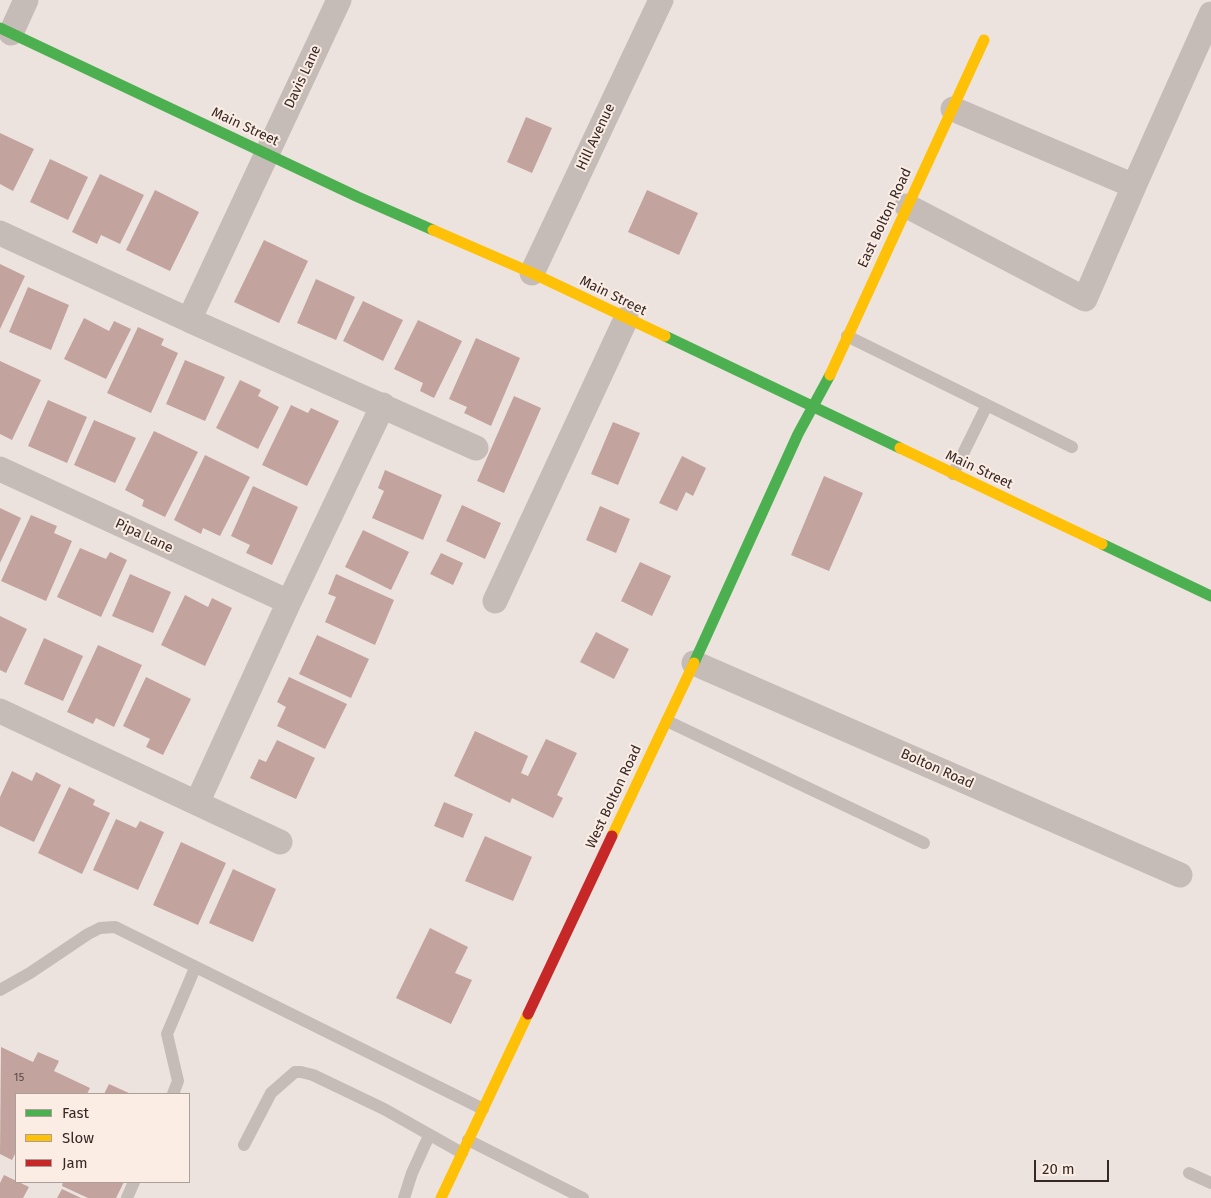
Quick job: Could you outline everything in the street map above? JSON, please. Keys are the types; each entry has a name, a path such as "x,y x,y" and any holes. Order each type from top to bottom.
{"main road":[{"name":"Main Street","path":"6,30 268,154 532,274 1211,596"},
{"name":"East Bolton Road","path":"812,407 847,336 984,40"},
{"name":"West Bolton Road","path":"441,1198 694,664 812,407"}],"street":[{"path":"6,30 26,0"},
{"name":"Davis Lane","path":"189,320 244,198 268,154 339,0"},
{"name":"Hill Avenue","path":"532,274 661,0"},
{"path":"907,206 1085,299 1211,14"},
{"path":"952,109 1134,186"},
{"path":"0,233 476,448"},
{"path":"495,601 626,319"},
{"path":"197,803 289,602 383,405"},
{"name":"Pipa Lane","path":"0,469 289,602"},
{"name":"Bolton Road","path":"694,664 1180,875"},
{"path":"0,711 280,842"}],"lane":[{"path":"847,336 1072,447"},
{"path":"953,474 987,405"},
{"path":"667,721 924,844"},
{"path":"0,990 30,973 88,934 100,928 114,927 483,1110"},
{"path":"173,1093 178,1081 167,1034 195,968"},
{"path":"244,1145 271,1093 295,1072 302,1072 313,1075 384,1109 462,1153"},
{"path":"404,1198 424,1145 432,1136"},
{"path":"468,1140 584,1198"},
{"path":"1189,1173 1211,1183"},
{"path":"127,1198 134,1183"}],"building":[{"path":"526,117 552,128 532,173 507,162"},
{"path":"0,133 34,149 13,191 0,184"},
{"path":"50,159 88,177 68,220 30,202"},
{"path":"100,174 144,195 120,244 101,235 97,244 72,232"},
{"path":"155,190 199,212 170,271 126,250"},
{"path":"647,190 698,213 679,255 628,232"},
{"path":"264,240 308,261 279,323 234,302"},
{"path":"0,264 25,276 0,329"},
{"path":"316,279 355,297 336,340 297,323"},
{"path":"28,287 69,305 51,350 9,332"},
{"path":"363,301 403,320 383,361 343,341"},
{"path":"84,318 109,331 114,321 131,329 106,379 64,359"},
{"path":"418,320 462,341 434,398 420,391 423,383 394,369"},
{"path":"138,327 164,339 161,345 178,353 151,413 107,393"},
{"path":"476,338 520,358 491,426 464,413 467,407 449,399"},
{"path":"185,360 225,377 205,421 166,404"},
{"path":"0,361 41,380 12,440 0,434"},
{"path":"240,380 261,390 258,396 279,407 258,449 216,428"},
{"path":"514,396 541,408 504,493 477,481"},
{"path":"48,400 87,417 67,463 28,446"},
{"path":"291,405 308,413 311,408 339,421 307,486 262,465"},
{"path":"94,420 136,438 115,483 74,465"},
{"path":"613,422 640,433 618,485 591,474"},
{"path":"154,431 198,452 165,517 142,506 144,500 125,490"},
{"path":"205,455 250,477 220,536 203,528 201,534 174,520"},
{"path":"682,456 706,468 693,496 686,492 677,511 659,503"},
{"path":"385,470 442,495 423,540 372,518 384,491 378,488"},
{"path":"824,476 863,493 829,571 791,555"},
{"path":"253,486 298,507 272,565 246,553 250,545 231,536"},
{"path":"462,505 501,523 485,559 446,541"},
{"path":"600,506 630,519 616,553 586,540"},
{"path":"0,508 21,518 0,563"},
{"path":"31,515 57,526 54,533 72,541 46,601 1,581"},
{"path":"363,530 409,552 391,590 345,567"},
{"path":"80,548 106,559 110,552 127,560 101,617 57,597"},
{"path":"441,553 463,563 453,585 430,574"},
{"path":"640,562 671,576 652,616 621,601"},
{"path":"130,574 171,592 153,633 112,616"},
{"path":"336,574 394,600 375,645 325,622 336,597 328,594"},
{"path":"185,595 208,607 212,598 232,608 205,666 161,645"},
{"path":"0,616 27,629 6,673 0,670"},
{"path":"596,632 629,649 614,679 580,662"},
{"path":"317,635 369,659 351,698 299,674"},
{"path":"44,638 83,656 63,701 24,684"},
{"path":"98,645 142,665 114,727 96,718 93,724 67,712"},
{"path":"146,677 191,699 163,755 146,747 150,739 123,726"},
{"path":"289,677 347,704 325,749 277,726 286,707 277,702"},
{"path":"475,731 528,756 521,773 528,776 546,739 577,753 557,795 563,798 553,818 512,798 510,803 454,776"},
{"path":"277,740 315,758 296,799 250,778 259,759 266,762"},
{"path":"12,771 32,781 36,772 61,785 34,842 0,826 0,797"},
{"path":"69,787 95,800 93,805 110,813 82,874 38,853"},
{"path":"444,802 473,814 463,838 434,826"},
{"path":"116,819 136,828 140,821 164,832 138,890 93,870"},
{"path":"485,836 532,857 513,901 465,881"},
{"path":"181,842 226,863 198,925 153,905"},
{"path":"233,869 276,889 253,942 209,923"},
{"path":"430,928 468,947 455,973 472,980 451,1024 396,998"},
{"path":"1,1047 33,1062 38,1052 59,1061 54,1071 90,1088 88,1093 15,1093 15,1154 12,1160 0,1154"},
{"path":"109,1084 129,1093 104,1093"},
{"path":"4,1175 15,1180 15,1183 21,1183 29,1187 23,1198 0,1198 0,1183"},
{"path":"63,1183 124,1183 116,1198 88,1198 62,1186"},
{"path":"62,1189 81,1198 57,1198"}],"traffic: fast":[{"path":"0,28 358,197 433,230"},
{"path":"665,336 900,448"},
{"path":"694,663 798,434 830,375"},
{"path":"1102,544 1211,596"}],"traffic: slow":[{"path":"830,375 984,40"},
{"path":"433,230 532,273 665,336"},
{"path":"900,448 1102,544"},
{"path":"612,836 694,663"},
{"path":"441,1198 528,1014"}],"traffic: jam":[{"path":"528,1014 612,836"}]}
